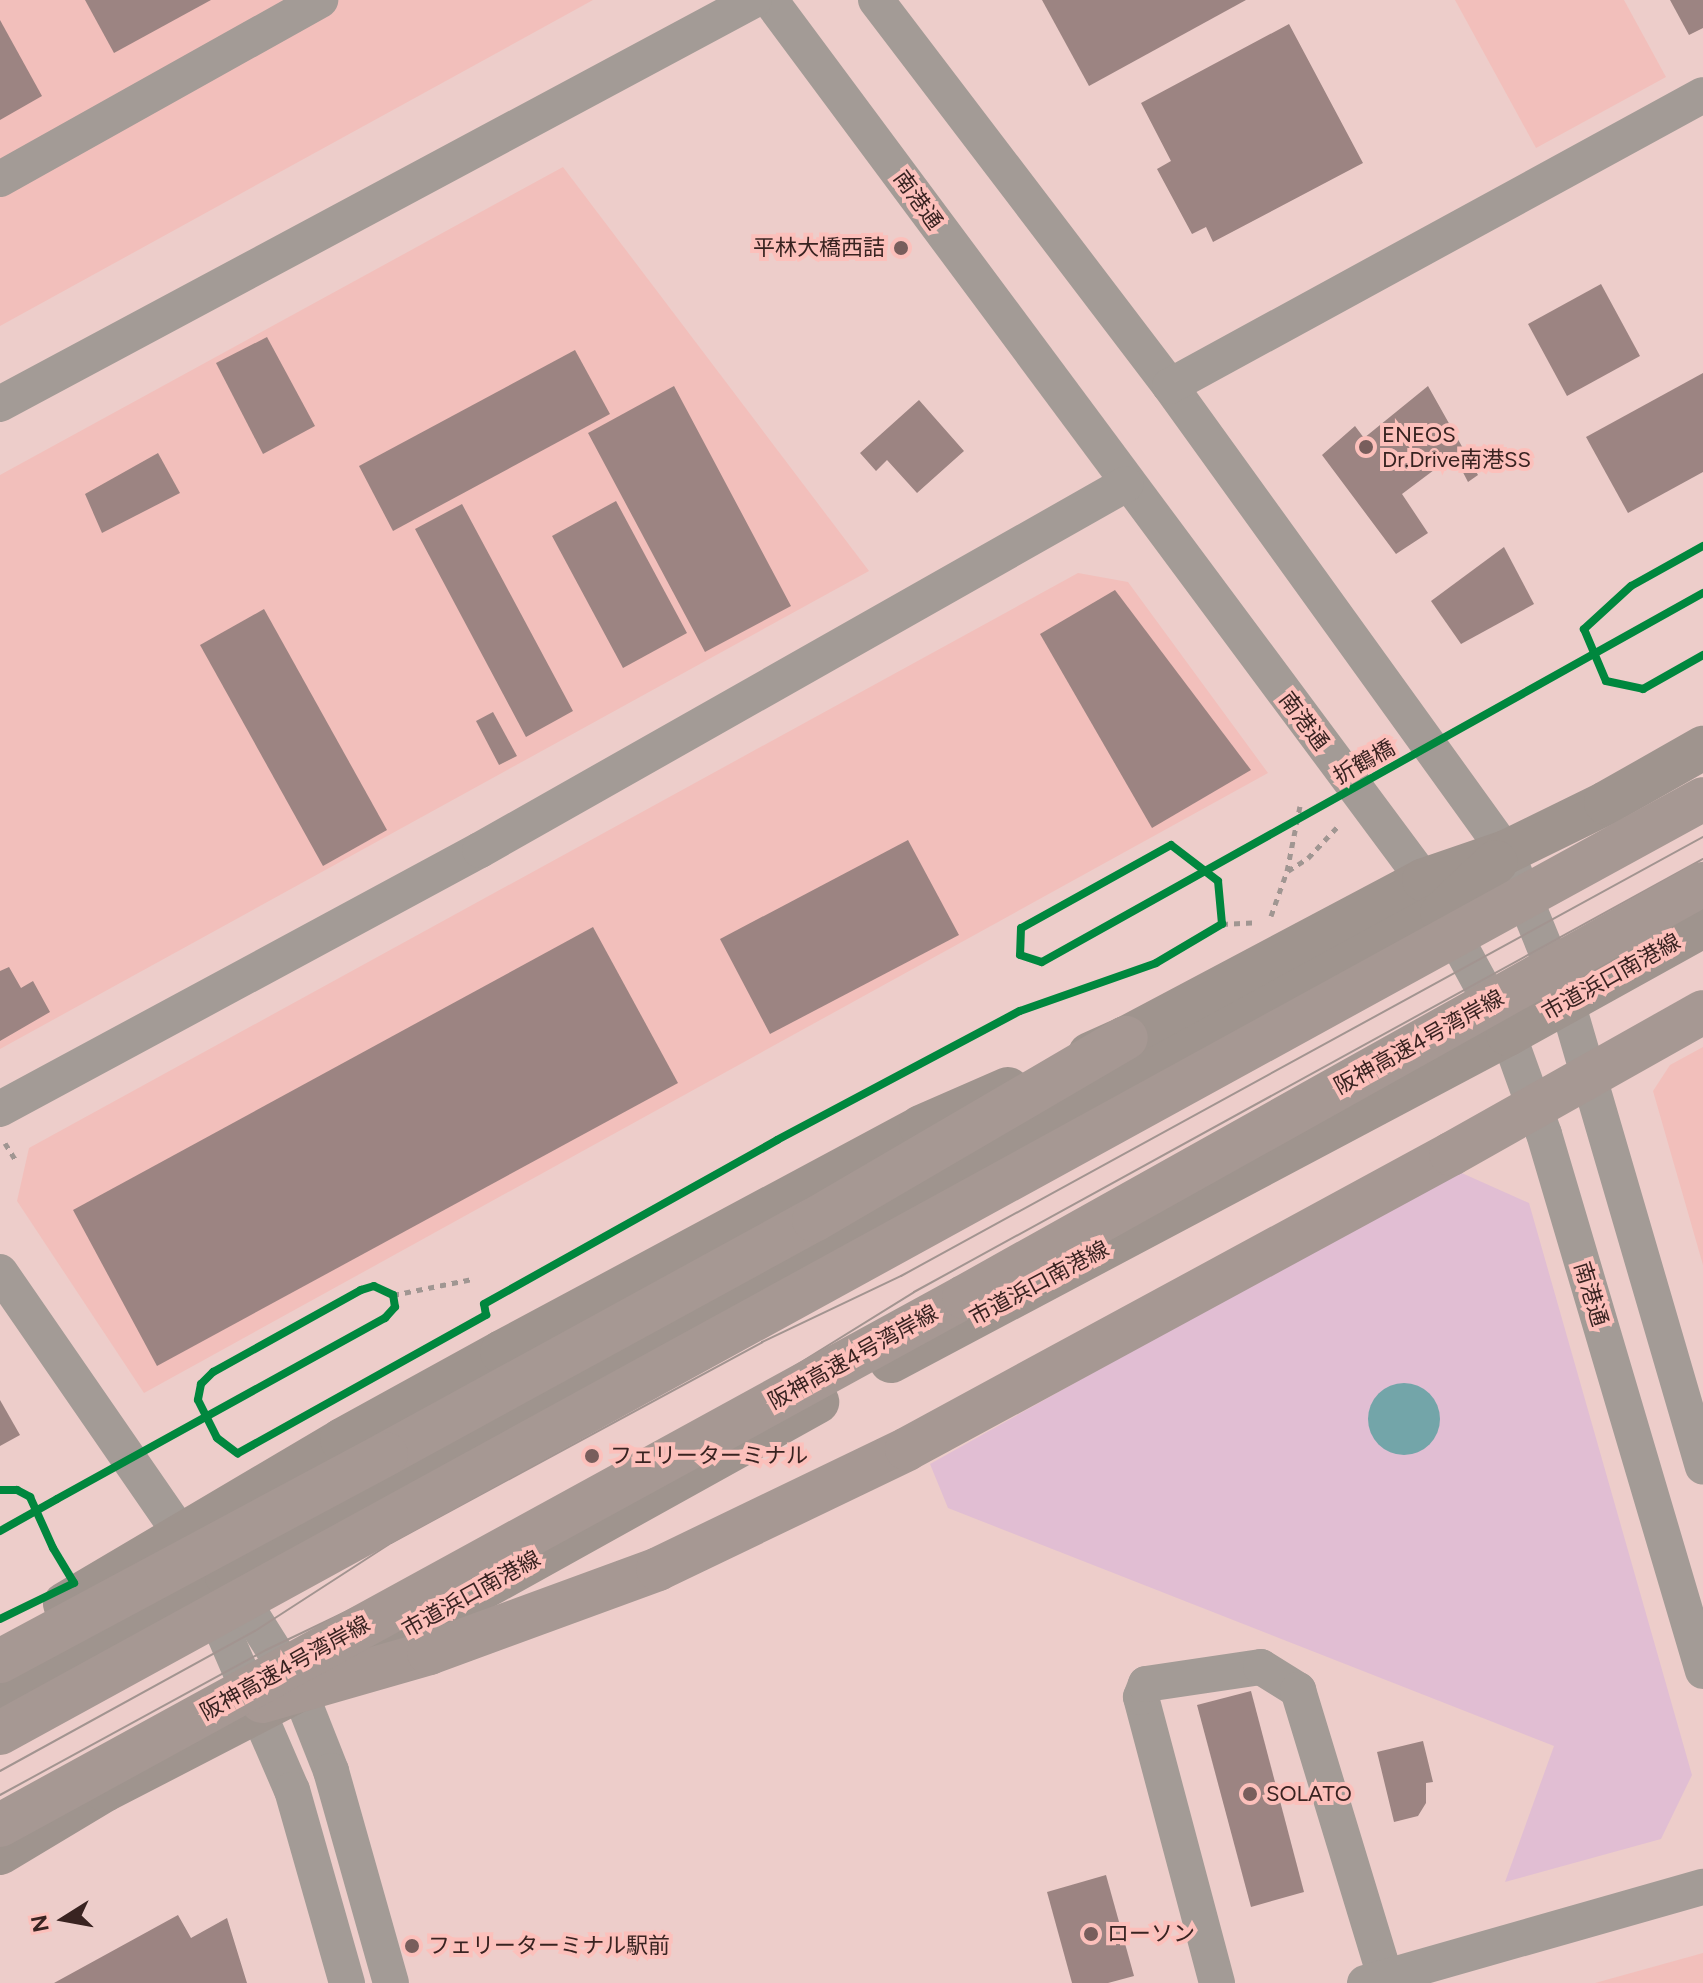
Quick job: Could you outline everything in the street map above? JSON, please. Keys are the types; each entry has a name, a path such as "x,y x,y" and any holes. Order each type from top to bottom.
{"highway":[{"path":"0,1733 1703,799"},
{"name":"阪神高速4号湾岸線","path":"1,1846 186,1723 950,1304 1703,884"},
{"path":"186,1723 429,1653 658,1569 907,1449 1451,1154 1703,1012"},
{"path":"0,1661 828,1213 1126,1038"}],"main road":[{"path":"0,1692 216,1582 1506,852 1606,803 1703,748"},
{"path":"0,1641 368,1425 921,1127 1126,1038 1433,896"},
{"name":"市道浜口南港線","path":"1,1846 299,1690 885,1364 1508,1034 1703,926"}],"street":[{"path":"0,179 320,0"},
{"path":"0,404 754,0"},
{"name":"南港通","path":"770,0 1433,896 1508,1034 1544,1134 1703,1671"},
{"path":"876,0 1170,386 1506,852 1567,1002 1703,1466"},
{"path":"1170,386 1703,95"},
{"path":"0,1109 480,850 1126,484"},
{"path":"0,1272 181,1534 299,1690 331,1771 391,1983"},
{"path":"216,1582 260,1710 292,1790 347,1983"},
{"path":"1217,1983 1141,1697 1146,1684 1261,1667 1298,1690 1375,1980 1703,1887"}],"path":[{"path":"1703,546 1631,586 1584,629 1606,681 1643,689 1703,655"},
{"path":"484,1304 777,1140 1020,1011 1156,963 1222,924 1269,921 1287,871 1300,806"},
{"path":"1287,871 1308,858 1350,813"},
{"path":"0,1135 15,1159"},
{"path":"393,1295 472,1279"}],"shaded area":[{"path":"0,0 593,0 0,326"},
{"path":"1455,0 1624,0 1666,77 1536,148"},
{"path":"563,167 869,571 0,1049 0,475"},
{"path":"1078,573 1128,582 1268,773 144,1393 17,1201 29,1148"},
{"path":"1703,1047 1703,1265 1653,1091 1670,1065"},
{"path":"1455,1170 1529,1203 1692,1775 1661,1839 1505,1882 1554,1746 948,1508 930,1464"},
{"path":"1703,1953 1703,1983 1595,1983"}],"water":[{"path":"1397,1383 1411,1383 1430,1393 1440,1412 1440,1426 1430,1445 1411,1455 1397,1455 1378,1445 1368,1426 1368,1412 1378,1393"}],"building":[{"path":"85,0 211,0 114,53"},
{"path":"1042,0 1246,0 1089,86"},
{"path":"1670,0 1703,0 1703,28 1689,35"},
{"path":"0,20 42,96 0,120"},
{"path":"1289,24 1363,163 1213,242 1206,227 1192,234 1157,169 1171,161 1141,103"},
{"path":"1601,284 1640,356 1567,396 1528,324"},
{"path":"267,337 315,426 263,454 216,363"},
{"path":"575,350 610,414 393,531 359,466"},
{"path":"1703,373 1703,472 1628,513 1586,437"},
{"path":"674,386 791,606 705,652 588,433"},
{"path":"1428,386 1478,475 1468,482 1454,455 1402,494 1428,533 1396,554 1322,455 1355,426 1364,438"},
{"path":"919,400 964,451 917,493 887,460 876,471 860,453"},
{"path":"158,453 180,493 102,533 85,494"},
{"path":"616,501 687,633 623,668 552,536"},
{"path":"462,504 573,711 526,737 415,529"},
{"path":"1504,547 1534,604 1461,644 1431,601"},
{"path":"1115,590 1251,770 1152,828 1040,634"},
{"path":"264,609 387,830 323,866 200,645"},
{"path":"493,712 517,756 499,765 476,721"},
{"path":"908,840 959,935 770,1034 720,939"},
{"path":"593,927 678,1083 157,1366 73,1210"},
{"path":"9,967 21,988 33,981 50,1012 0,1041 0,971"},
{"path":"0,1400 20,1435 0,1446"},
{"path":"1251,1691 1304,1892 1251,1907 1197,1705"},
{"path":"1423,1741 1433,1782 1426,1783 1426,1803 1418,1816 1394,1822 1377,1752"},
{"path":"1106,1875 1134,1976 1108,1983 1072,1983 1047,1892"},
{"path":"178,1915 191,1938 227,1918 247,1983 54,1983"}],"tram line":[{"path":"0,1771 255,1631 391,1543 762,1342 901,1276 1703,837"},
{"path":"0,1795 266,1650 410,1581 782,1374 914,1292 1703,859"}],"cycle path":[{"path":"1703,546 1631,586 1584,629 1606,681 1643,689 1703,655"},
{"name":"折鶴橋","path":"240,1452 486,1315 484,1304 777,1140 1020,1011 1156,963 1222,924 1218,881 1171,845 1021,928 1020,955 1042,962 1703,593"},
{"path":"0,1531 57,1499 385,1318 395,1307 393,1295 374,1286 361,1290 213,1372 201,1384 198,1400 217,1438 238,1454"},
{"path":"0,1490 17,1490 30,1497 53,1548 74,1583 0,1619"}],"place":[{"name":"平林大橋西詰","path":"901,248"},
{"name":"ENEOS Dr.Drive南港SS","path":"1366,447"},
{"name":"フェリーターミナル","path":"592,1456"},
{"name":"SOLATO","path":"1250,1794"},
{"name":"ローソン","path":"1091,1934"},
{"name":"フェリーターミナル駅前","path":"412,1946"}]}
